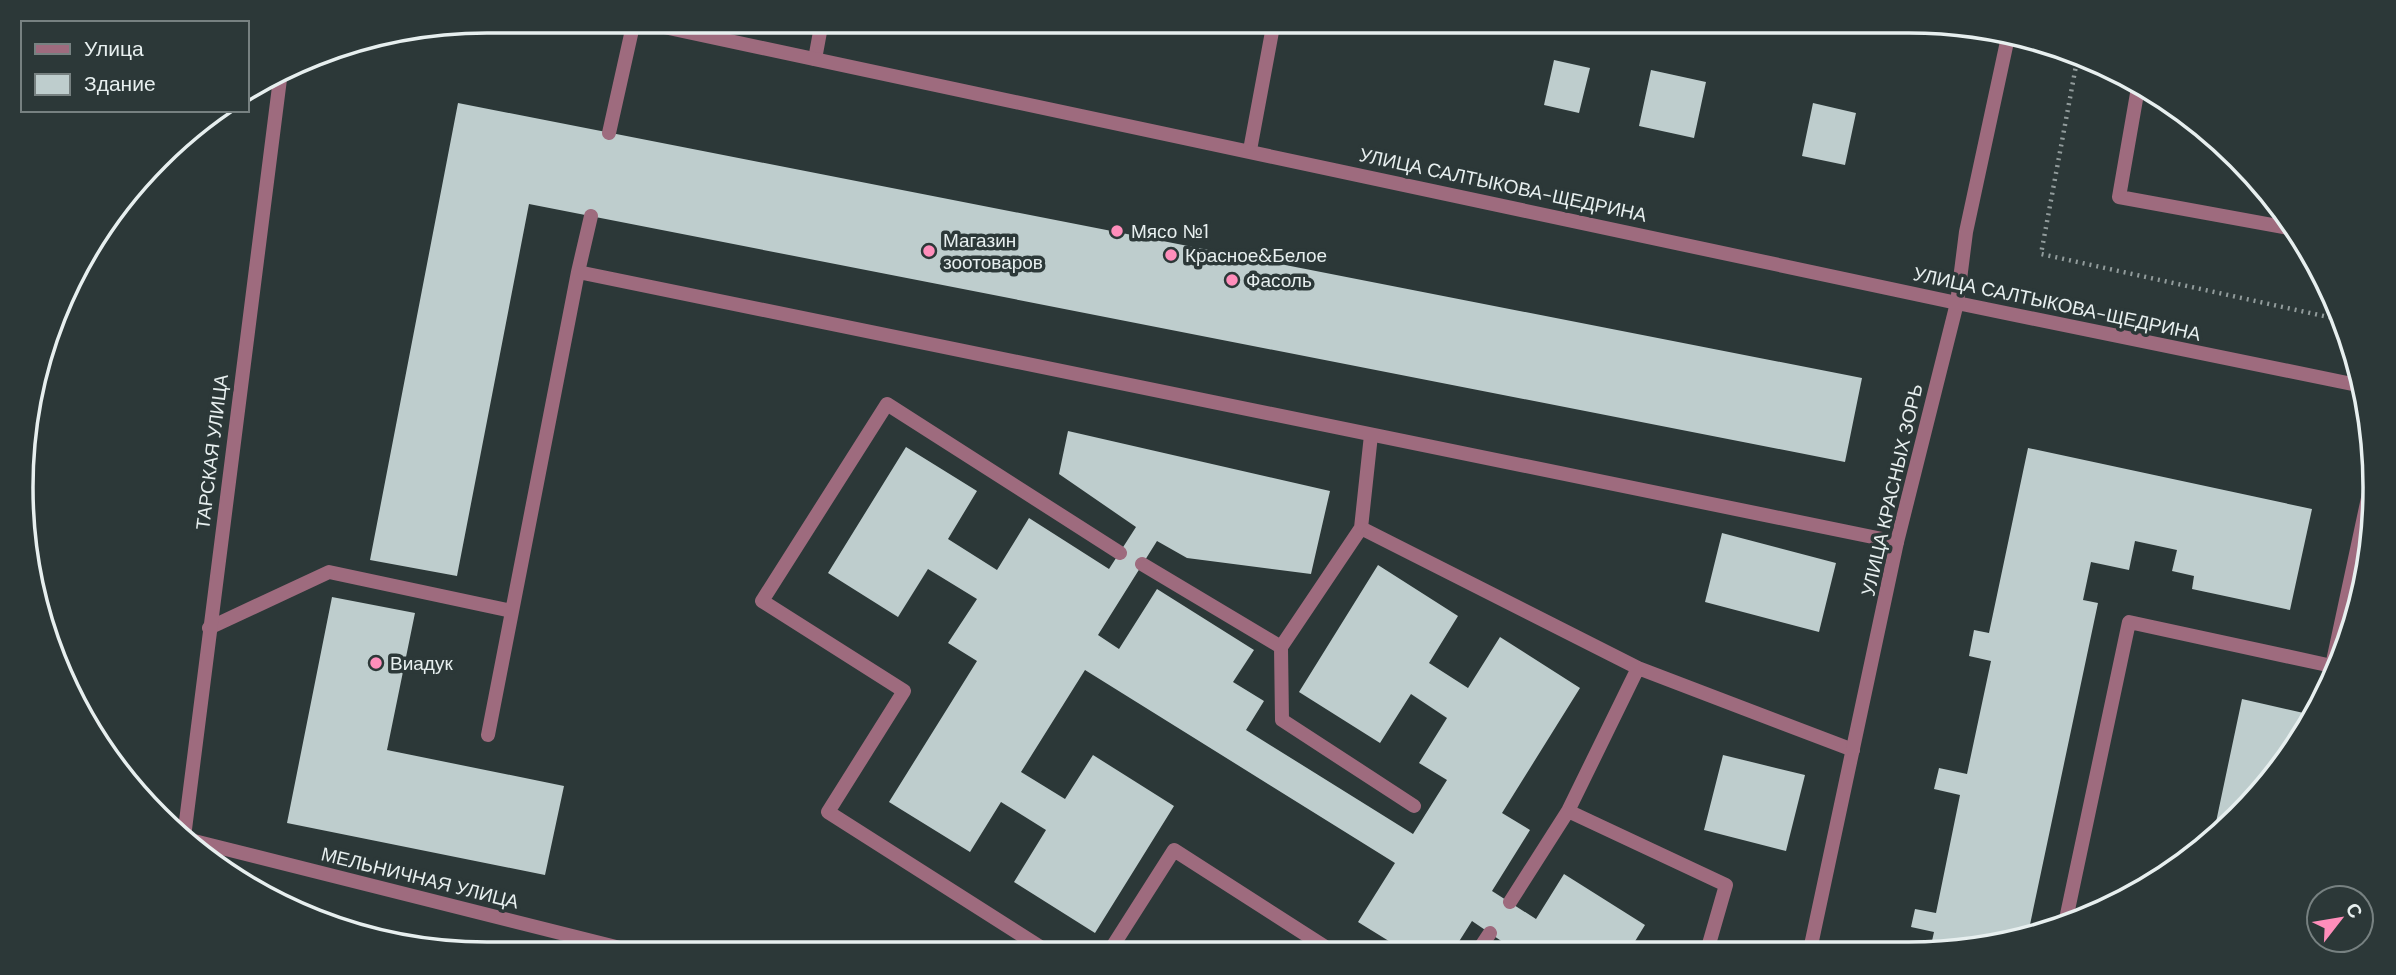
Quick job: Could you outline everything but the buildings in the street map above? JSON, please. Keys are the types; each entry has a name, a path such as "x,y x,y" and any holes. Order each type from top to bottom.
{"street":[{"path":"609,133 632,33"},
{"name":"УЛИЦА САЛТЫКОВА-ЩЕДРИНА","path":"692,33 1957,303 2350,384"},
{"path":"815,59 820,33"},
{"path":"1250,150 1272,33"},
{"name":"УЛИЦА КРАСНЫХ ЗОРЬ","path":"1812,942 1897,542 1957,303 1966,232 2006,44"},
{"name":"ТАРСКАЯ УЛИЦА","path":"186,827 209,628 279,84"},
{"path":"2137,95 2119,197 2280,226"},
{"path":"488,735 591,216"},
{"path":"578,272 1897,542"},
{"path":"1031,942 828,812 904,691 762,601 887,404 1120,553"},
{"path":"1371,435 1361,528 1281,647 1282,720 1413,806"},
{"path":"1361,528 1638,668 1853,750"},
{"path":"2339,635 2360,534"},
{"path":"1142,564 1281,647"},
{"path":"209,628 329,572 512,611"},
{"path":"2067,913 2129,622 2326,665"},
{"path":"1510,902 1568,811 1638,668"},
{"path":"1568,811 1726,885 1709,942"},
{"name":"МЕЛЬНИЧНАЯ УЛИЦА","path":"205,843 597,942"},
{"path":"1115,942 1174,850 1317,942"},
{"path":"1484,942 1490,933"}],"path":[{"path":"2076,66 2041,254 2329,317"}],"place":[{"name":"Мясо №1","path":"1117,231"},
{"name":"Магазин зоотоваров","path":"929,251"},
{"name":"Красное&Белое","path":"1171,255"},
{"name":"Фасоль","path":"1232,280"},
{"name":"Виадук","path":"376,663"}]}
